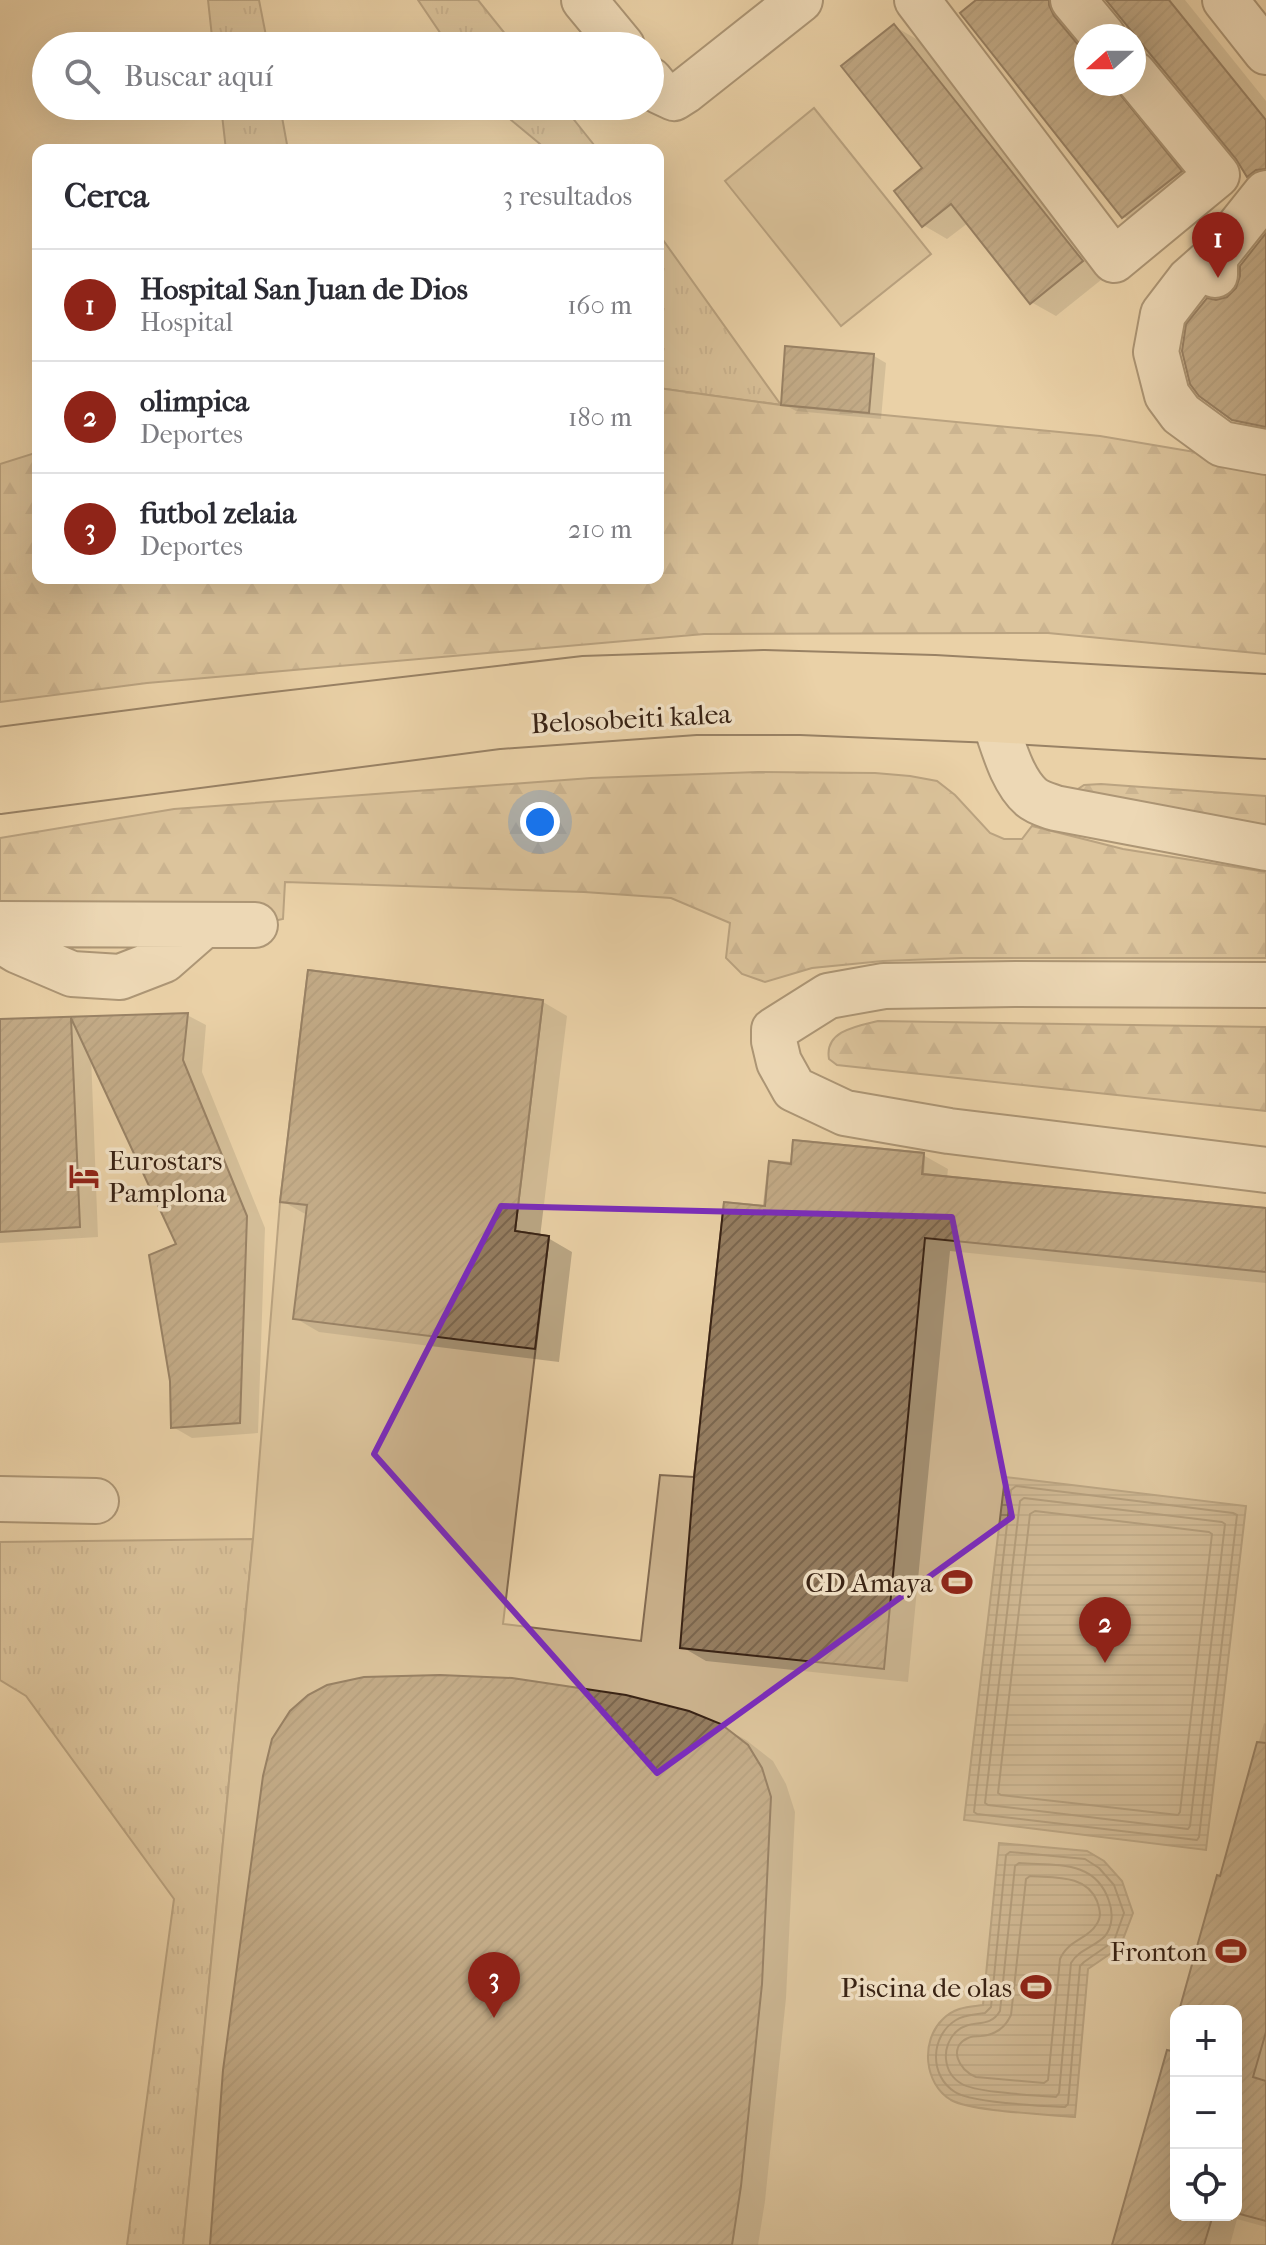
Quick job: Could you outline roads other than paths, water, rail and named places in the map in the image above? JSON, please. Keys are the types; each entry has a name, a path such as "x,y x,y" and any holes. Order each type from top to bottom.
{"main road":[{"name":"Belosobeiti kalea","path":"0,750 583,679 779,673 934,678 1266,697"},
{"name":"Belosobeiti kalea","path":"0,791 499,726 695,712 801,712 994,720 1266,736"}],"street":[{"path":"584,0 610,32"},
{"path":"664,93 674,98 685,91 800,0"},
{"path":"917,0 1114,260 1217,175 1146,89"},
{"path":"1073,0 1093,24"},
{"path":"1225,0 1266,52"},
{"path":"1266,193 1215,266 1189,280 1163,314 1156,352 1167,395 1181,414 1222,444 1266,452"},
{"path":"994,720 1015,774 1034,800 1069,811 1266,848"},
{"path":"0,924 255,925"},
{"path":"0,940 72,974 120,977 164,960 204,925"},
{"path":"1266,985 884,986 828,996 774,1030 779,1062 794,1089 845,1113 949,1131 1266,1170"},
{"path":"0,1499 96,1501"}],"water":[{"path":"1005,1477 1246,1506 1206,1850 964,1820"},
{"name":"Piscina de olas","path":"999,1843 1087,1851 1104,1861 1122,1881 1133,1913 1120,1947 1088,1969 1075,2117 961,2104 942,2093 931,2073 928,2050 936,2028 952,2012 983,2005"}],"place":[{"name":"Hospital San Juan de Dios","path":"1218,278"},
{"name":"Eurostars Pamplona","path":"84,1176"},
{"name":"CD Amaya","path":"957,1582"},
{"name":"olimpica","path":"1105,1663"},
{"name":"Fronton","path":"1231,1951"},
{"name":"Piscina de olas","path":"1036,1987"},
{"name":"futbol zelaia","path":"494,2018"}]}
